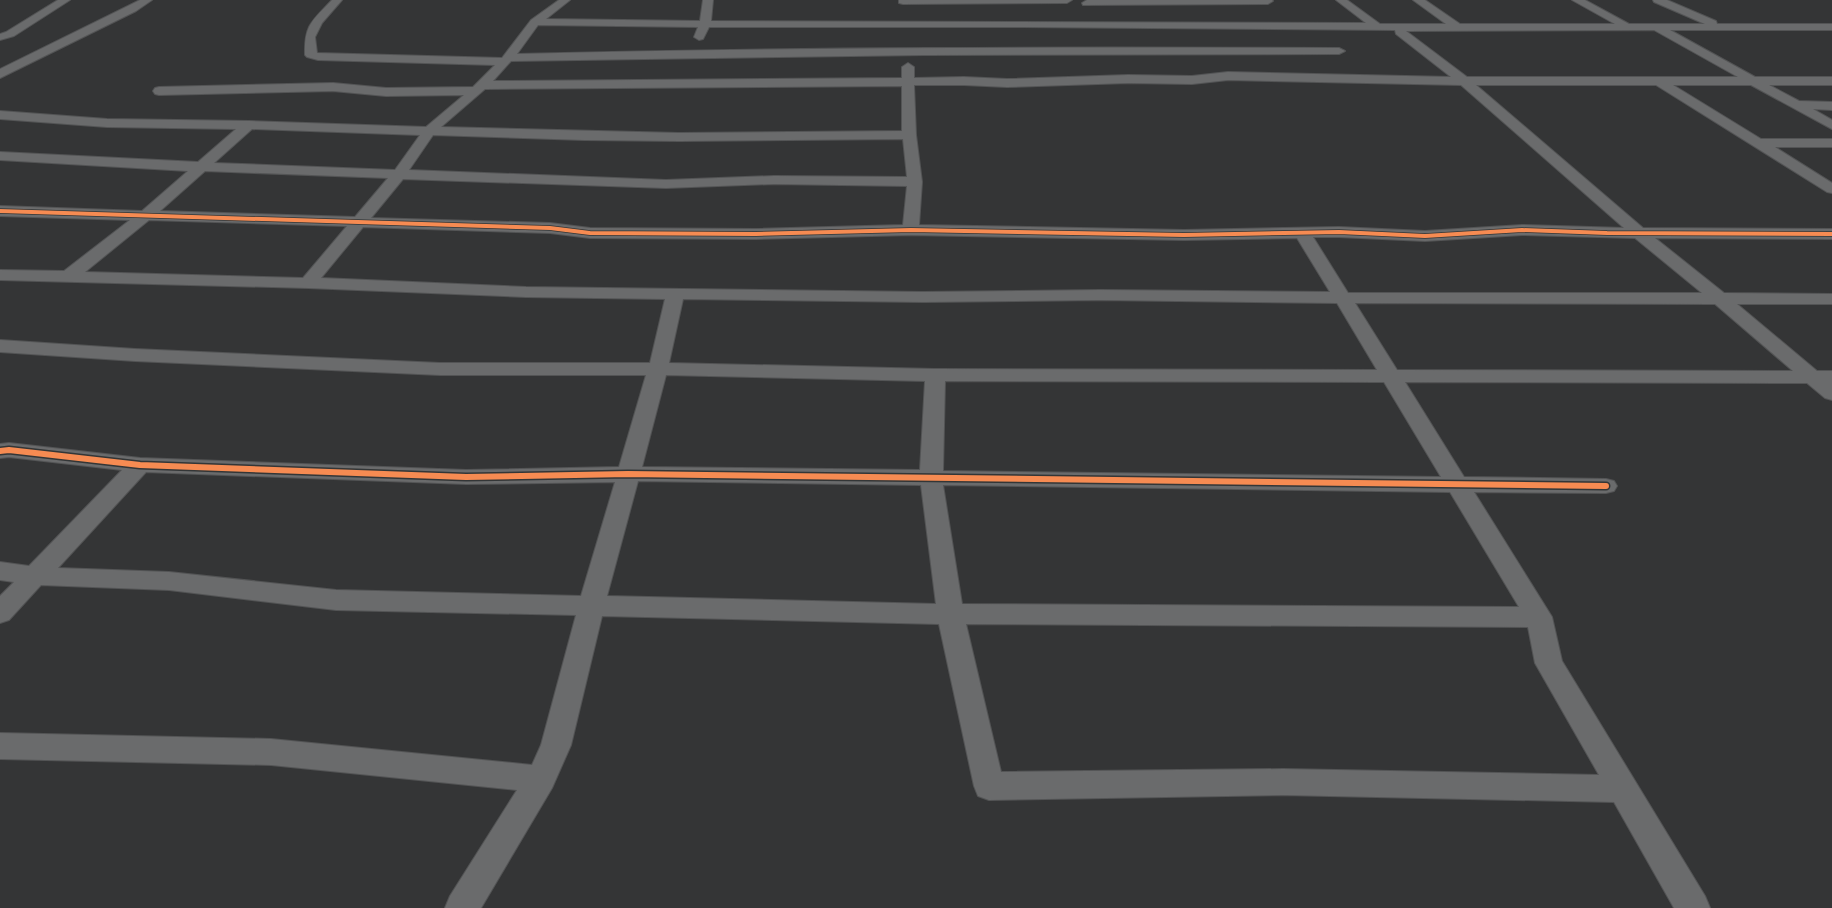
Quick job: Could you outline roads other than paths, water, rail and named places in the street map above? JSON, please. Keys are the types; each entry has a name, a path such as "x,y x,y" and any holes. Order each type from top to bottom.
{"street":[{"path":"0,37 10,34 65,0"},
{"path":"0,74 132,9 147,0"},
{"path":"337,0 316,22 310,36 311,54 318,57 507,60 691,53 1339,51"},
{"path":"308,283 400,173 430,130 479,88 507,60 535,22 565,0"},
{"path":"691,53 705,24 708,0"},
{"path":"913,24 903,1 1068,0 1086,3 1106,1 1270,2"},
{"path":"1341,0 1378,27"},
{"path":"1418,0 1458,27"},
{"path":"1577,0 1629,27"},
{"path":"1658,0 1721,27"},
{"path":"1199,1 1223,14 1237,26"},
{"path":"1086,3 1091,6 1108,26"},
{"path":"1283,16 1339,51 1363,79"},
{"path":"535,22 1108,26 1832,27"},
{"path":"1409,27 1401,28 1400,32 1464,80 1638,232 1719,298 1832,394"},
{"path":"1656,27 1832,125"},
{"path":"907,52 909,135 915,182 911,230"},
{"path":"159,91 333,87 386,92 479,88 964,81 1007,83 1128,79 1192,80 1228,76 1464,80 1832,81"},
{"path":"1659,81 1832,189"},
{"path":"1795,105 1832,106"},
{"path":"0,115 107,123 249,125 584,136 679,138 909,135"},
{"path":"67,278 145,216 249,125"},
{"path":"1758,143 1832,143"},
{"path":"0,156 202,166 666,184 774,180 915,182"},
{"path":"0,211 550,228 590,233 756,234 911,230 1184,235 1339,232 1425,236 1522,230 1832,234"},
{"path":"1302,232 1539,617 1549,663 1693,908"},
{"path":"0,275 67,278 308,283 526,292 675,294 923,297 1100,295 1343,298 1832,299"},
{"path":"462,908 541,779 556,745 590,607 658,369 675,294"},
{"path":"0,346 143,355 440,369 658,369 935,375 1832,377"},
{"path":"935,375 931,478 950,614 989,786 1283,782 1623,789"},
{"path":"0,451 9,450 140,465 466,477 628,474 1606,486"},
{"path":"0,613 140,465"},
{"path":"0,571 34,576 169,580 336,600 590,607 950,614 1539,617"},
{"path":"0,746 271,752 541,779"}]}
